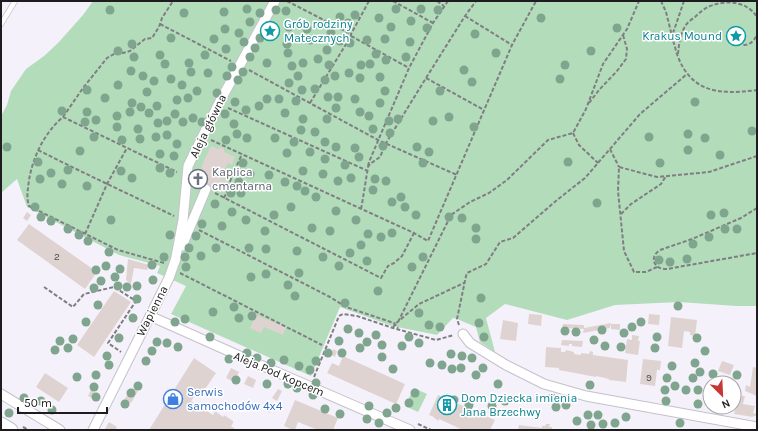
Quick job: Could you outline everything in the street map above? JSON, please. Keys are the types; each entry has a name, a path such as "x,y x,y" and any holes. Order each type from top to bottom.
{"main road":[{"path":"1,424 11,430"}],"street":[{"name":"Aleja główna","path":"187,223 188,166 219,103 275,1"},
{"name":"Wapienna","path":"92,430 169,278 187,223 206,189"},
{"name":"Aleja Pod Kopcem","path":"150,316 410,430"},
{"path":"463,334 470,343 476,347 506,365 544,384 586,396 757,426"},
{"path":"1,394 60,430"}],"lane":[{"path":"1,24 15,1"}],"path":[{"path":"173,1 152,38 145,39 130,51 123,53 120,52 107,58 48,134 38,150 31,167 27,190 29,206 118,250 173,265 322,345"},
{"path":"287,1 410,68"},
{"path":"310,103 351,35 369,1"},
{"path":"393,1 433,23"},
{"path":"437,1 444,6"},
{"path":"361,209 369,162 378,140 410,68 433,23 448,1"},
{"path":"368,167 380,157 386,144 426,78 476,1"},
{"path":"203,136 414,233 428,241 512,45 536,1"},
{"path":"398,322 451,215 470,202 489,193 507,180 548,140 573,133 588,104 603,64 627,30 639,1"},
{"path":"661,1 666,12 678,58 688,74 696,82 706,88 720,92 757,90"},
{"path":"672,36 684,1"},
{"path":"678,58 680,35 686,24 707,8 725,2 732,2 747,7 757,17"},
{"path":"465,16 512,45"},
{"path":"588,104 626,59 627,49 623,35"},
{"path":"736,36 739,43 748,45 757,35"},
{"path":"463,334 457,319 467,273 486,264 500,242 513,238 585,178 640,114 688,74"},
{"path":"426,78 484,110"},
{"path":"219,103 368,171"},
{"path":"318,107 386,144 457,175"},
{"path":"62,117 187,177"},
{"path":"573,133 579,145 598,163"},
{"path":"85,234 107,184 127,148"},
{"path":"610,149 619,167 618,191 624,251 634,272 646,272 657,267"},
{"path":"38,150 187,223 330,296 346,307 394,323 399,330"},
{"path":"224,198 242,154"},
{"path":"619,167 657,177 709,172 757,156"},
{"path":"620,214 631,204 661,184 666,176"},
{"path":"206,189 381,278 388,266 402,256 414,233"},
{"path":"757,208 741,218 692,239 660,250 655,253 653,258 657,267 667,269 757,253"},
{"path":"393,328 395,324 419,304 464,282"},
{"path":"44,287 73,307 84,294 114,287 136,301 108,343 122,353"},
{"path":"314,378 338,316 343,314 357,316 436,340 445,337"}],"green space":[{"path":"93,1 757,1 757,306 679,302 615,305 567,320 505,304 486,318 495,352 480,342 476,327 457,319 453,318 437,335 392,326 340,307 311,376 171,314 186,286 157,273 160,266 119,255 27,207 17,179 1,193 1,116 7,105 11,91 26,69 44,56 58,43 83,15"},
{"path":"414,388 427,394 418,412 405,406"}],"building":[{"path":"211,146 218,149 221,147 224,149 224,152 235,157 232,165 228,163 221,178 228,181 223,192 196,180"},
{"path":"27,212 31,215 27,221 23,218"},
{"path":"29,224 97,272 85,289 17,240"},
{"path":"128,259 149,265 147,270 134,268 131,284 126,280"},
{"path":"114,291 131,302 94,357 77,345"},
{"path":"529,314 542,315 541,326 528,324"},
{"path":"649,314 660,315 659,325 648,324"},
{"path":"256,315 286,327 283,335 264,327 261,333 250,328"},
{"path":"671,317 697,320 695,336 690,335 690,332 684,331 682,348 668,346"},
{"path":"503,320 518,323 516,341 500,339"},
{"path":"611,323 610,328 583,333 584,329 562,328 563,324 584,325 584,328"},
{"path":"611,324 620,324 620,330 611,329"},
{"path":"632,335 639,336 638,341 640,341 638,355 625,353 627,339 632,340"},
{"path":"562,340 583,341 582,347 572,346 572,344 569,344 569,346 561,345"},
{"path":"546,347 561,348 561,352 565,352 566,350 574,352 574,354 581,355 581,353 589,354 590,351 593,352 593,355 628,360 626,382 559,370 559,368 545,367"},
{"path":"333,349 337,351 335,357 331,355"},
{"path":"343,356 405,384 396,404 327,373 332,363 339,366"},
{"path":"194,358 216,373 201,395 197,393 191,401 213,415 215,411 223,417 224,415 233,421 231,426 236,430 149,430"},
{"path":"643,359 661,361 660,370 657,370 655,386 640,384"},
{"path":"722,361 734,365 730,375 718,371"},
{"path":"753,367 757,368 757,396 745,391 746,385 750,387"},
{"path":"231,368 239,372 234,382 226,378"},
{"path":"45,373 68,388 59,402 36,387"},
{"path":"248,376 256,380 253,388 244,384"},
{"path":"132,388 138,391 131,403 124,400"},
{"path":"278,389 282,391 277,401 272,398"},
{"path":"91,390 95,393 92,398 88,396"},
{"name":"Dom Dziecka imienia Jana Brzechwy","path":"438,395 495,420 490,430 463,430 439,419 439,421 429,415"},
{"path":"742,396 745,396 743,404 755,406 753,413 757,414 753,417 740,415 742,415"},
{"path":"295,400 338,418 333,430 318,430 298,422 295,430 284,426"},
{"path":"270,402 275,405 270,413 265,410"},
{"path":"109,422 117,427 115,430 105,429"},
{"path":"546,424 550,424 549,427 552,427 552,430 518,430 519,425 542,428 542,426 545,426"}],"place":[{"name":"Grób rodziny Matecznych","path":"270,31"},
{"name":"Krakus Mound","path":"736,36"},
{"name":"Kaplica cmentarna","path":"198,179"},
{"name":"Serwis samochodów 4x4","path":"173,399"},
{"name":"Dom Dziecka imienia Jana Brzechwy","path":"447,405"}]}
